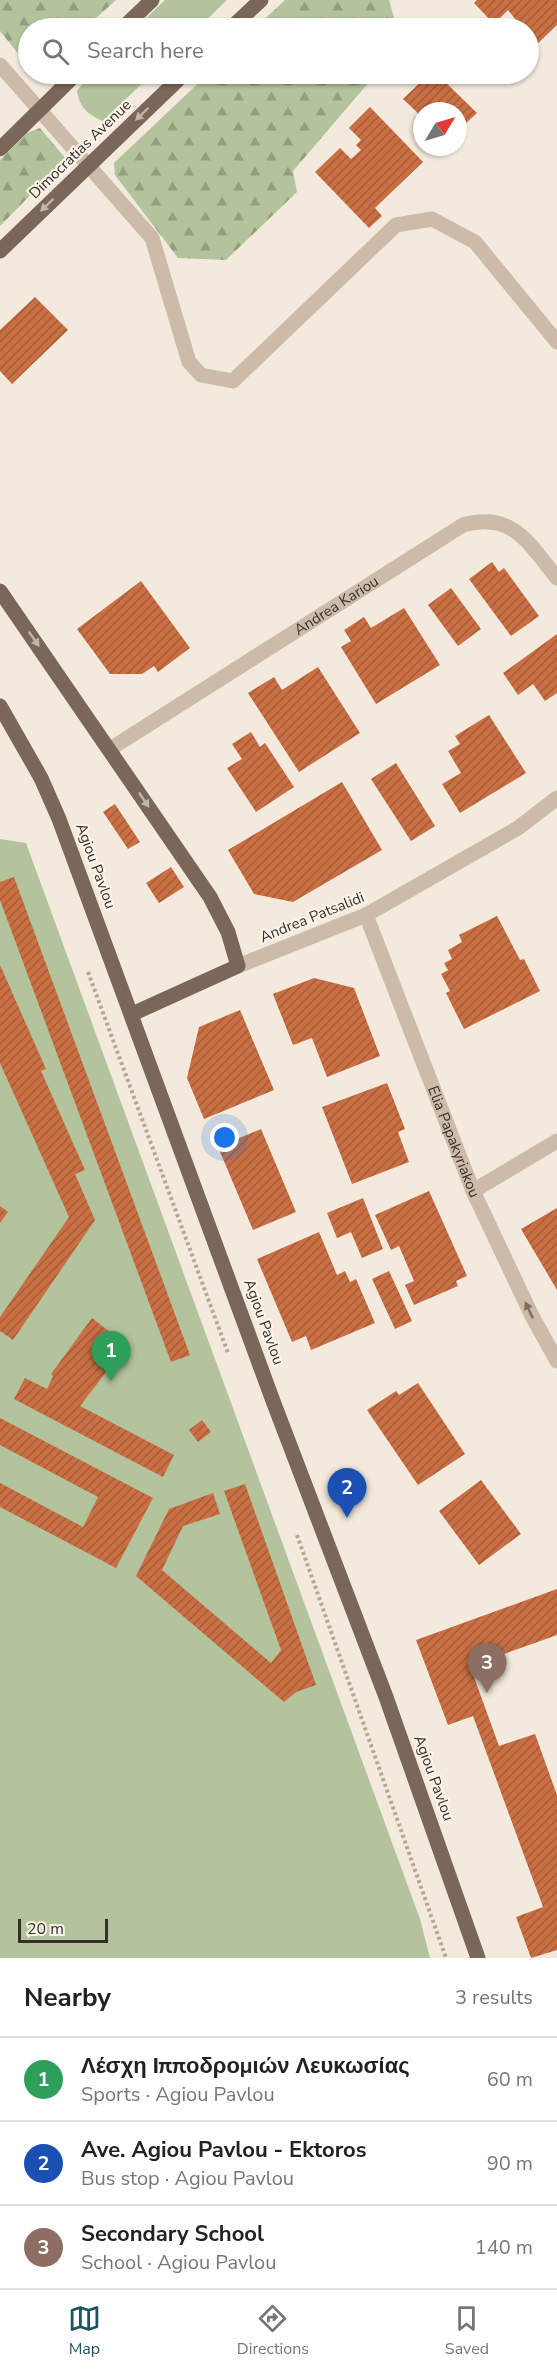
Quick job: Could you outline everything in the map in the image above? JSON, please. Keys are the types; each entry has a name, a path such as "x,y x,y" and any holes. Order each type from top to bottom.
{"main road":[{"path":"133,18 152,0"},
{"path":"242,18 261,0"},
{"path":"0,149 65,84"},
{"name":"Dimocratias Avenue","path":"0,251 174,84"},
{"path":"0,591 210,897 228,932 238,966"},
{"name":"Agiou Pavlou","path":"0,706 41,778 59,819 273,1401 386,1697 478,1958"},
{"name":"Andrea Patsalidi","path":"132,1014 238,966"}],"street":[{"path":"0,64 90,164 152,238 189,362 201,375 233,381 396,225 432,219 475,242 557,342"},
{"name":"Andrea Kariou","path":"110,749 463,525 482,520 503,523 522,535 557,578"},
{"name":"Andrea Patsalidi","path":"238,966 366,915 518,828 557,798"},
{"name":"Elia Papakyriakou","path":"366,915 473,1191 532,1316 557,1361"},
{"path":"473,1191 557,1141"}],"green space":[{"path":"0,0 116,0 96,18 18,18 18,54 0,31"},
{"path":"165,0 227,0 208,18 146,18"},
{"path":"285,0 389,0 394,18 266,18"},
{"path":"82,84 142,84 103,121 85,110 77,91"},
{"path":"197,84 367,84 293,171 297,192 226,260 178,258 115,175 114,163"},
{"path":"40,128 66,159 0,226 0,160 27,133"},
{"path":"0,839 26,843 420,1919 430,1958 0,1958"}],"building":[{"path":"477,0 557,0 557,25 539,42 539,18 514,18 508,10 500,18 488,18 474,3"},
{"path":"419,84 447,84 466,102 413,102 413,108 403,99"},
{"path":"467,103 477,113 467,122"},
{"path":"370,107 413,152 413,156 417,156 423,162 375,208 382,216 369,228 315,172 340,148 351,159 361,150 356,145 361,140 349,128"},
{"path":"35,297 68,330 12,384 0,371 0,330"},
{"path":"492,562 499,572 504,568 539,616 511,636 469,579"},
{"path":"141,581 190,648 158,672 154,666 142,674 110,674 77,629"},
{"path":"451,588 481,629 458,646 428,605"},
{"path":"404,608 440,665 376,704 341,647 351,641 344,630 364,617 371,628"},
{"path":"557,634 557,693 545,701 533,684 518,695 503,673"},
{"path":"318,667 360,733 299,772 248,693 274,677 282,690"},
{"path":"489,715 526,773 460,813 442,784 461,773 448,751 460,744 455,736"},
{"path":"251,732 260,747 265,743 294,787 256,812 227,768 242,759 232,744"},
{"path":"396,763 435,826 411,841 371,779"},
{"path":"342,782 382,850 293,902 254,894 228,850"},
{"path":"115,804 140,842 128,849 103,812"},
{"path":"171,867 184,887 159,903 146,883"},
{"path":"14,877 190,1355 171,1362 0,900 0,882"},
{"path":"497,916 520,960 524,959 540,991 464,1029 446,993 450,991 441,974 448,970 444,963 452,959 448,950 462,942 459,935"},
{"path":"0,965 46,1069 41,1071 85,1170 75,1174 95,1220 13,1340 0,1331 0,1317 69,1217 0,1063"},
{"path":"314,978 354,988 380,1056 327,1077 312,1038 293,1045 273,994"},
{"path":"240,1010 274,1090 204,1119 187,1078 199,1027"},
{"path":"387,1083 405,1129 398,1132 409,1162 352,1184 322,1107"},
{"path":"261,1129 296,1212 253,1230 218,1147"},
{"path":"429,1191 467,1276 456,1281 458,1286 414,1305 405,1285 414,1281 399,1246 391,1250 375,1215"},
{"path":"363,1198 383,1249 362,1258 351,1232 337,1238 327,1213"},
{"path":"0,1206 8,1212 0,1223"},
{"path":"557,1208 557,1290 521,1229"},
{"path":"319,1232 337,1275 345,1271 350,1282 356,1279 375,1323 311,1350 306,1336 292,1342 257,1259"},
{"path":"389,1271 412,1321 395,1329 372,1279"},
{"path":"92,1318 110,1332 100,1346 117,1358 80,1406 174,1455 163,1477 14,1399 25,1378 47,1389 53,1376 51,1374"},
{"path":"418,1383 465,1454 418,1485 367,1410 396,1391 399,1395"},
{"path":"0,1418 153,1498 116,1568 0,1507 0,1483 83,1527 98,1497 0,1445"},
{"path":"202,1420 211,1432 198,1442 189,1430"},
{"path":"481,1480 521,1534 479,1565 439,1511"},
{"path":"245,1484 316,1685 296,1692 284,1702 136,1576 169,1509 213,1493 220,1514 183,1526 162,1570 271,1663 281,1650 224,1491"},
{"path":"557,1589 557,1635 470,1666 499,1746 535,1734 557,1795 557,1950 531,1958 516,1917 543,1907 473,1716 448,1725 416,1640"}],"place":[{"name":"Λέσχη Ιπποδρομιών Λευκωσίας","path":"111,1381"},
{"name":"Ave. Agiou Pavlou - Ektoros","path":"347,1518"},
{"name":"Secondary School","path":"487,1693"}]}
